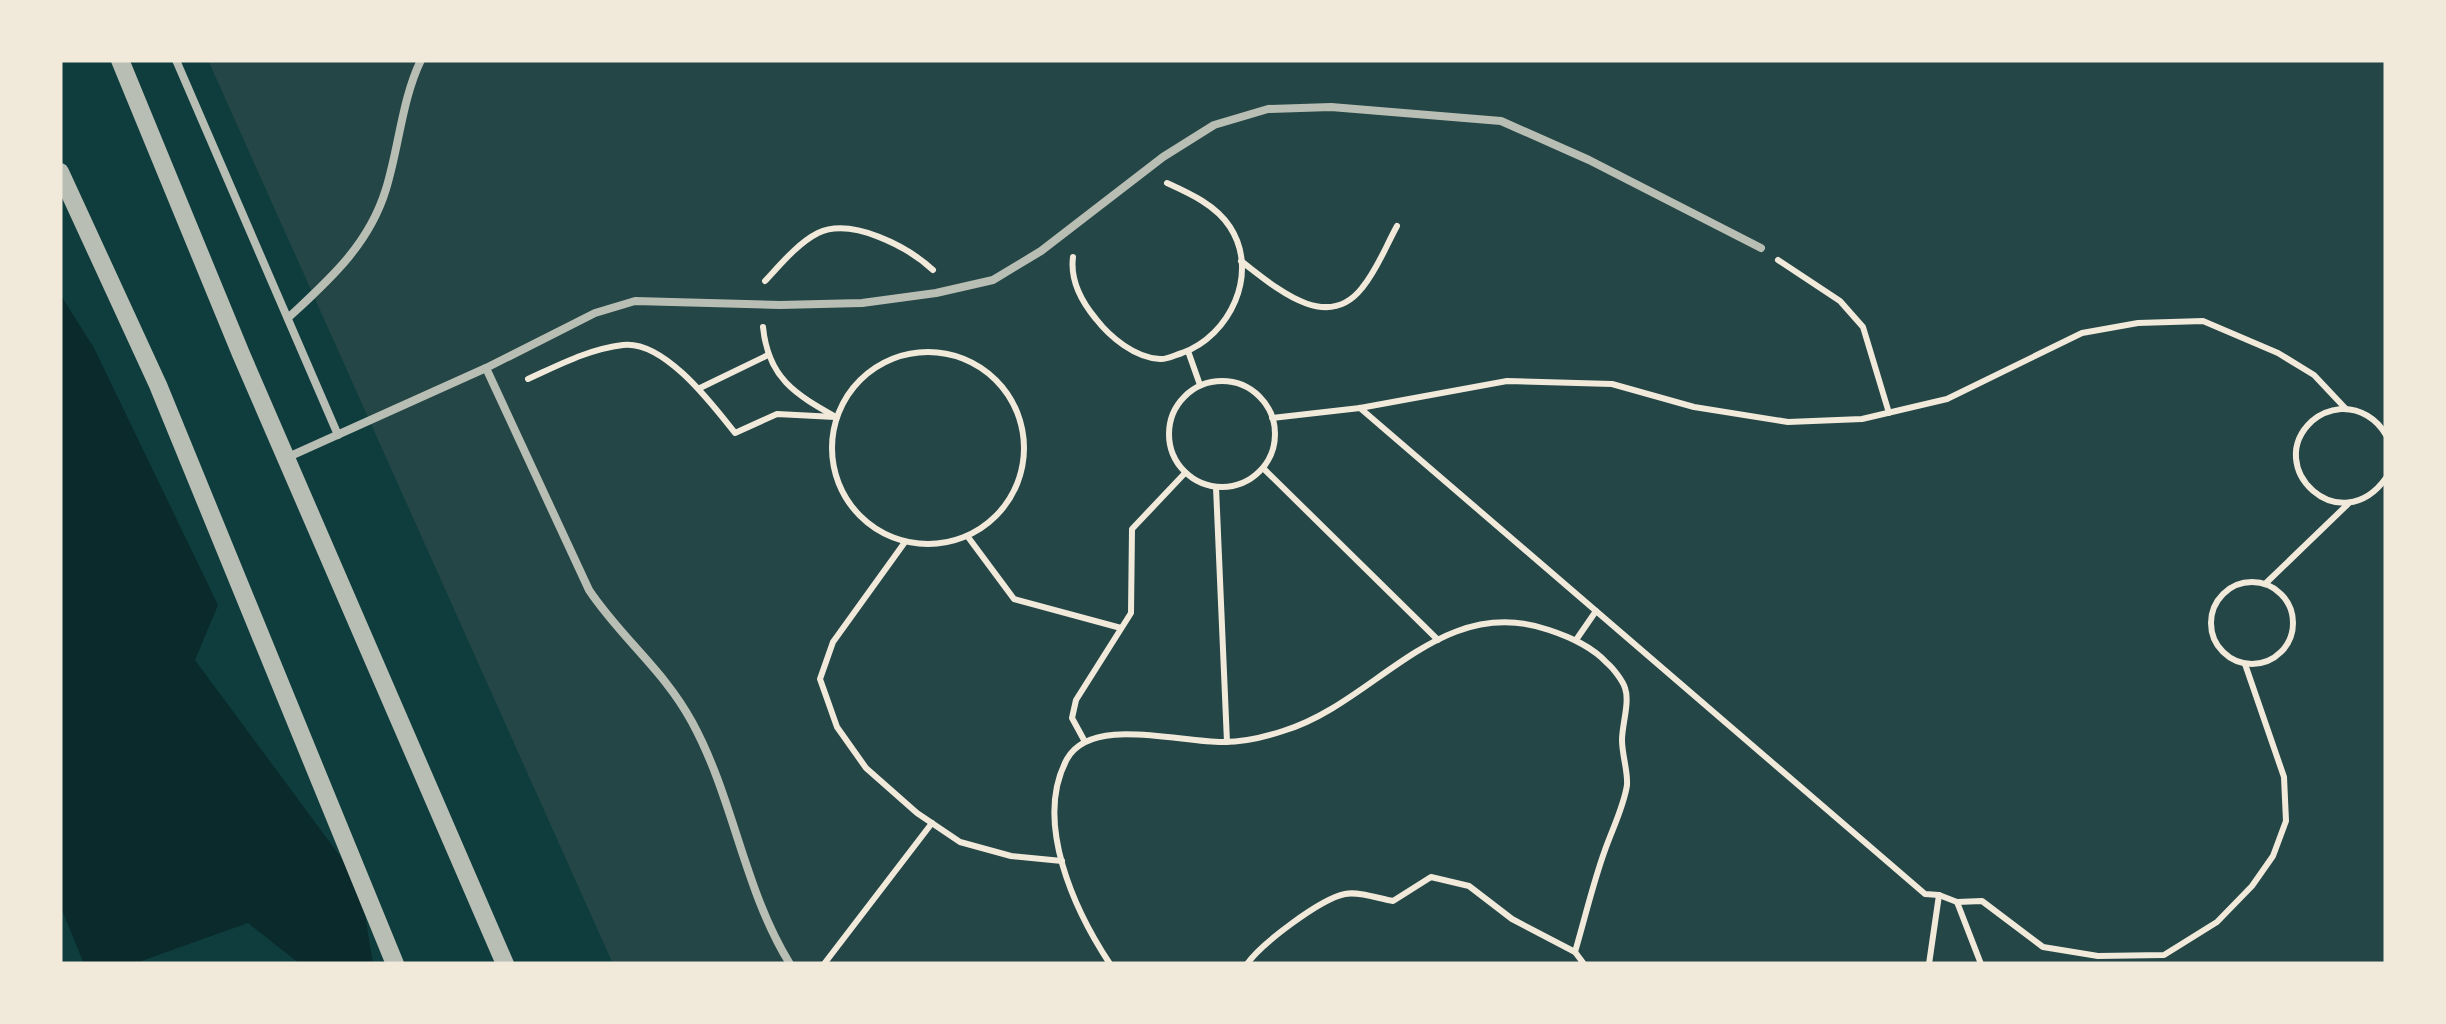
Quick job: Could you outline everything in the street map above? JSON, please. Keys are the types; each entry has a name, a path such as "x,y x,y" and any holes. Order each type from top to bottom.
{"street":[{"path":"120,60 286,458 505,964"},
{"path":"60,172 158,385 395,964"}],"lane":[{"path":"176,60 338,435"},
{"path":"288,318 340,269 365,238 385,192 421,60"},
{"path":"286,458 486,368 595,313 635,301 862,303 993,280 1041,251 1143,172 1214,125 1268,109 1331,106 1501,121 1589,160 1761,248"},
{"path":"486,368 588,590 609,620 666,679 693,724 711,763 772,936 790,964"}],"path":[{"path":"1092,212 1071,260 1080,300 1105,331 1135,352 1162,360 1202,346 1227,319 1239,294 1241,262 1230,227 1200,198 1143,172"},
{"path":"1241,262 1289,297 1312,308 1347,302 1362,288 1398,226"},
{"path":"836,416 798,395 766,356 762,284 819,232 831,231 883,237 917,255 954,289"},
{"path":"1761,248 1840,301 1863,327 1888,413"},
{"path":"1272,418 1360,408 1507,382 1612,384 1694,407 1788,422 1862,420 1947,399 2082,333 2138,323 2203,321 2278,353 2314,376 2346,409 2374,420 2386,435"},
{"path":"498,393 579,355 627,344 664,358 700,388 735,432 777,414 836,416"},
{"path":"1188,351 1200,385"},
{"path":"936,352 967,360 994,377 1014,402 1024,433 1024,465 1014,495 994,520 968,537 936,544 904,542 875,529 852,507 837,479 832,448 836,416 852,389 876,367 905,354 936,352"},
{"path":"700,388 766,356"},
{"path":"1235,382 1252,390 1272,418 1272,452 1263,468 1234,486 1216,487 1200,482 1174,459 1169,425 1175,408 1200,385 1235,382"},
{"path":"1360,408 1924,894 1957,902 1982,901 2043,947 2098,956 2164,955 2217,922 2252,886 2273,856 2286,820 2284,777 2245,664"},
{"path":"2346,409 2318,416 2307,426 2299,439 2298,470 2318,496 2349,504 2365,499 2386,478"},
{"path":"1263,468 1438,640"},
{"path":"1084,740 1072,718 1076,700 1131,613 1132,529 1185,472"},
{"path":"1216,487 1227,742"},
{"path":"2265,584 2349,504"},
{"path":"968,537 1014,599 1122,628"},
{"path":"904,542 833,642 820,679 836,726 866,768 960,842 1010,856 1062,861"},
{"path":"2238,584 2265,584 2277,590 2292,612 2290,639 2272,659 2245,664 2221,651 2214,639 2212,612 2217,600 2238,584"},
{"path":"1576,640 1596,611"},
{"path":"1110,964 1088,931 1065,878 1055,820 1056,789 1068,757 1084,740 1116,733 1177,741 1227,742 1284,731 1336,707 1409,655 1459,630 1496,621 1534,625 1576,640 1607,662 1626,688 1622,742 1627,786 1575,952"},
{"path":"824,964 932,823"},
{"path":"1247,964 1260,946 1306,913 1346,894 1394,901 1431,877 1470,886 1512,919 1575,952 1584,964"},
{"path":"1929,964 1939,895"},
{"path":"1957,902 1981,964"}],"shaded area":[{"path":"208,60 2386,60 2386,964 613,964"},
{"path":"60,294 94,348 218,605 195,660 360,883 373,964 300,964 248,923 133,964 84,964 60,905"}]}
